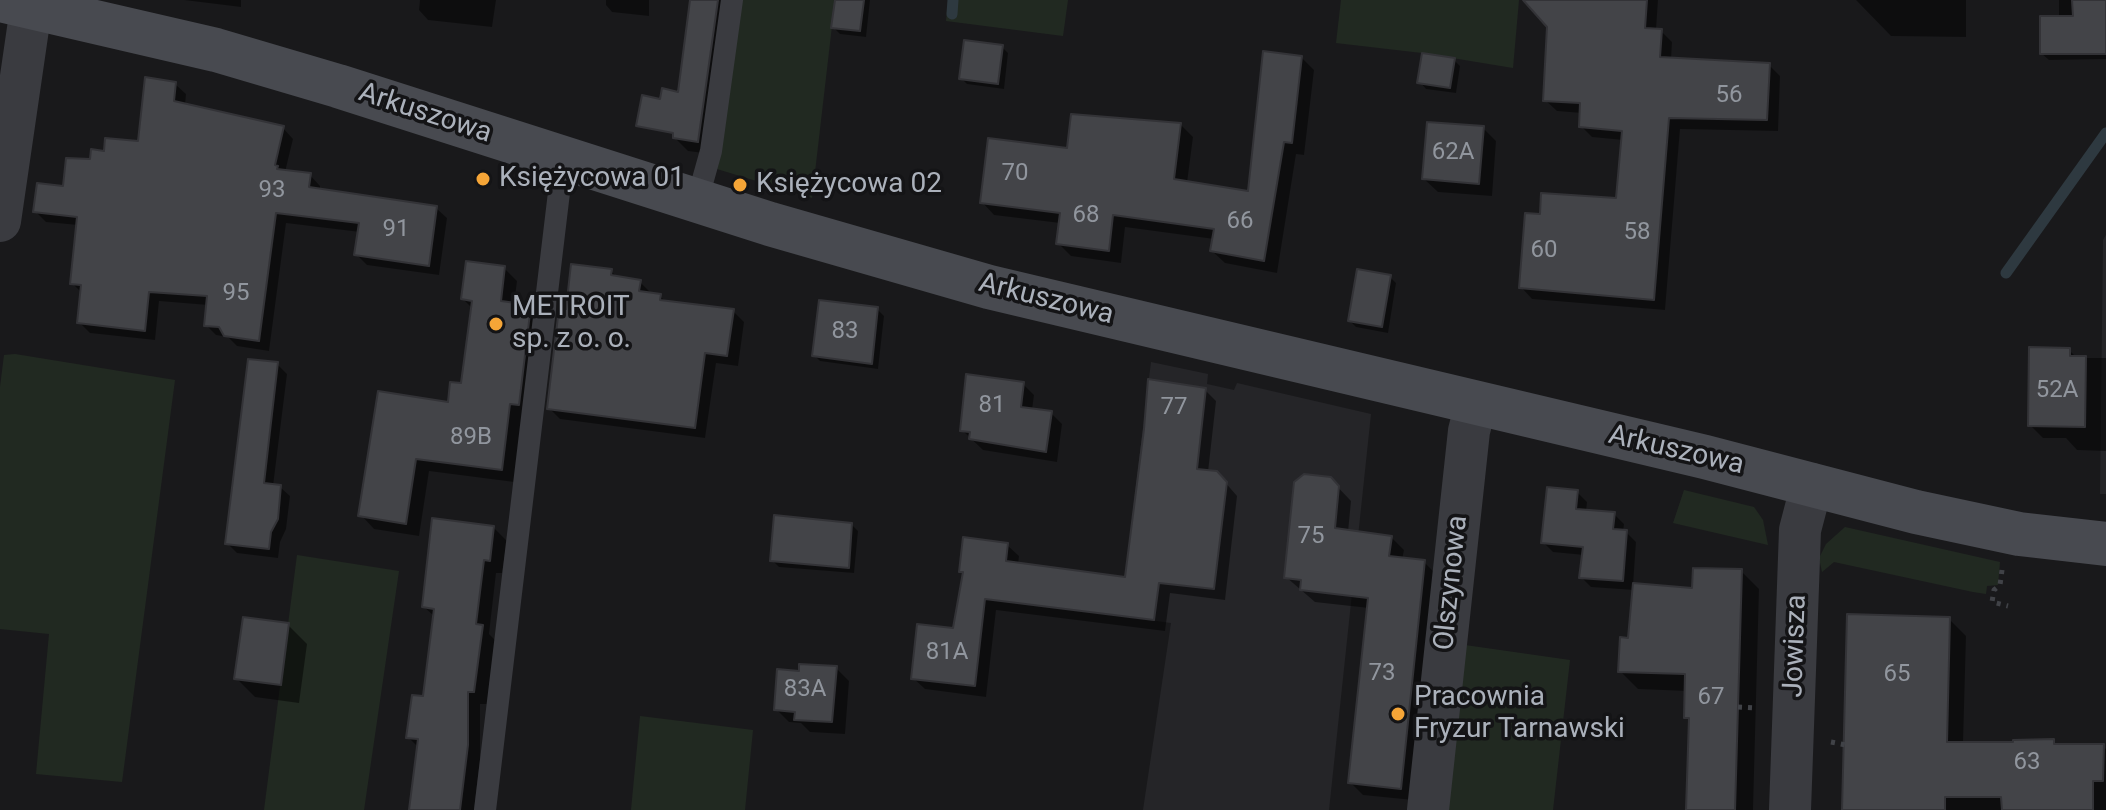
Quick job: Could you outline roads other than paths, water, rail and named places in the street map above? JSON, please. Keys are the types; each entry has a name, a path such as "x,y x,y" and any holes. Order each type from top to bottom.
{"main road":[{"name":"Arkuszowa","path":"15,4 216,50 770,224 989,287 1812,484 1916,512 2019,534 2106,544"}],"street":[{"path":"0,221 15,4"},
{"name":"Olszynowa","path":"1428,810 1469,431 1476,404"},
{"name":"Jowisza","path":"1790,810 1800,530 1812,484"}],"lane":[{"path":"697,201 711,151 732,0"},
{"path":"485,810 563,159"}],"waterway":[{"path":"952,14 953,0"},
{"path":"2006,273 2106,133"}],"place":[{"name":"Księżycowa 01","path":"483,179"},
{"name":"Księżycowa 02","path":"740,185"},
{"name":"METROIT sp. z o. o.","path":"496,324"},
{"name":"Pracownia Fryzur Tarnawski","path":"1398,714"}]}
